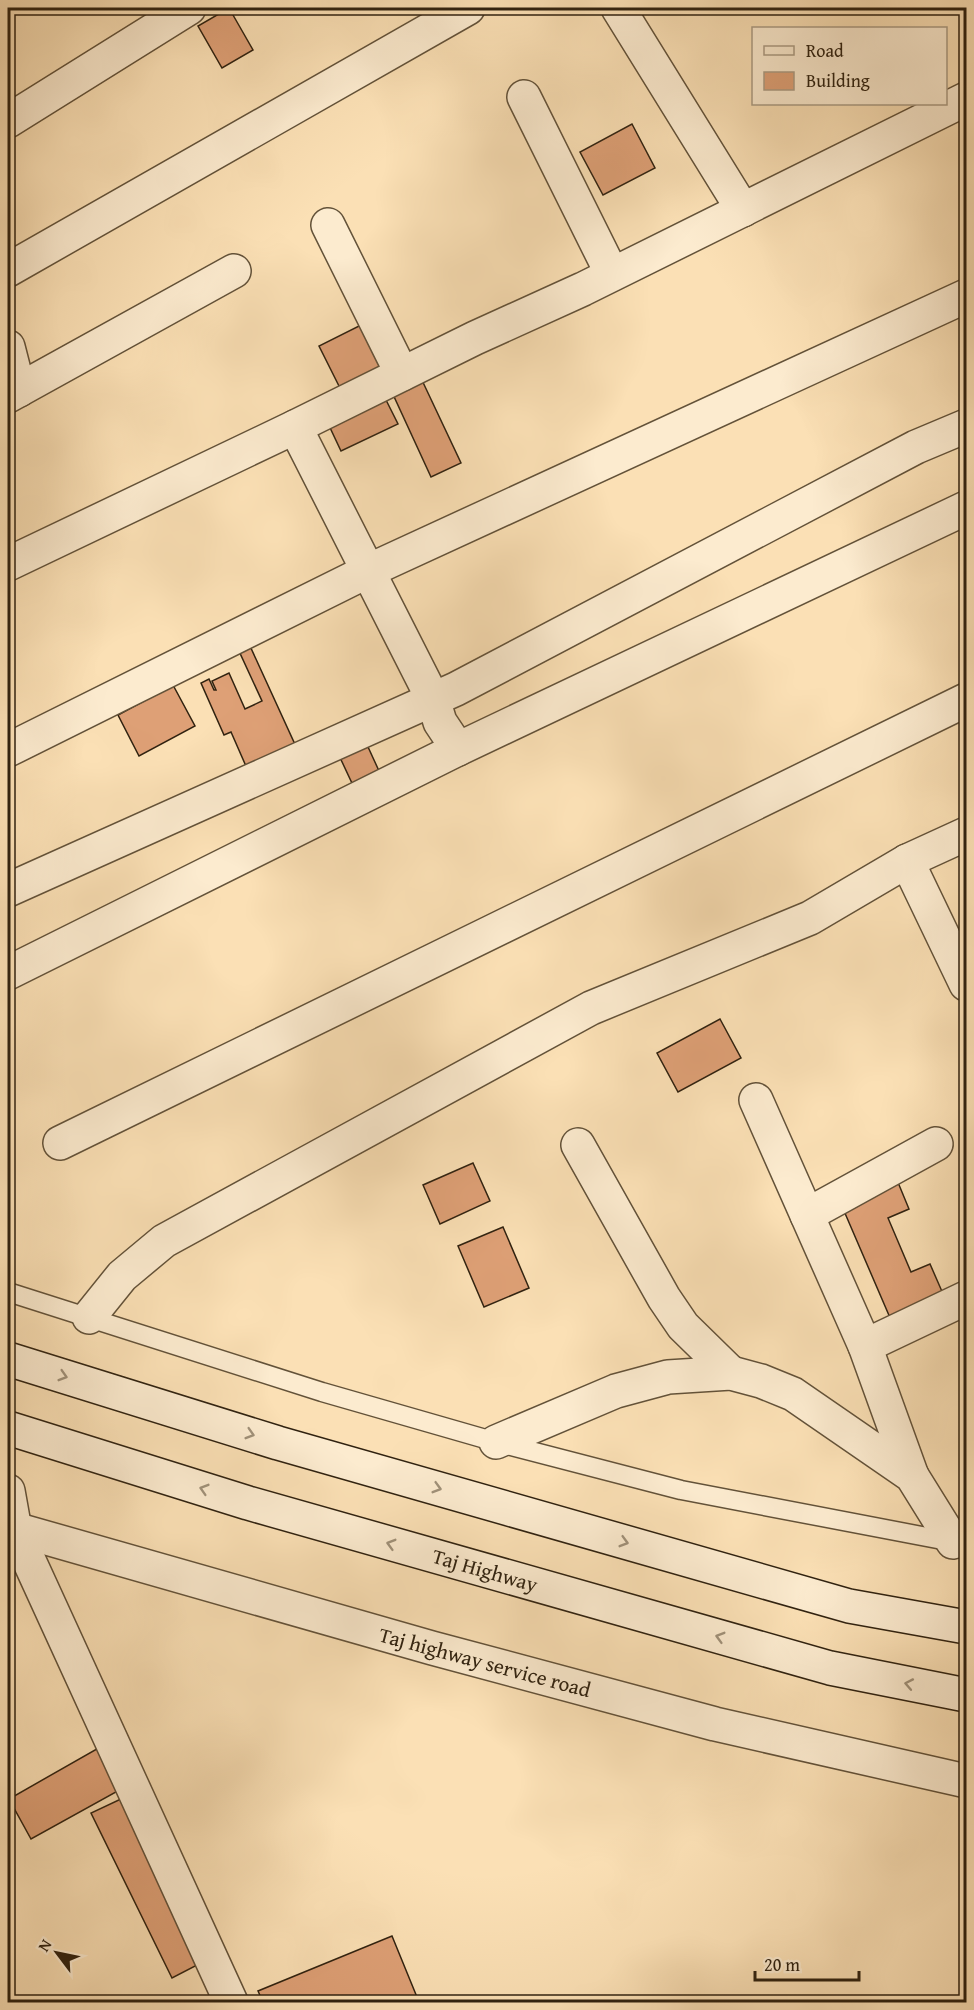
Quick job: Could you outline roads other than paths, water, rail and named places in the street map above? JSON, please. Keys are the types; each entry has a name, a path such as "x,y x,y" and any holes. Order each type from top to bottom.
{"street":[{"path":"8,121 189,8"},
{"path":"8,270 468,8"},
{"path":"618,8 743,210"},
{"path":"524,97 612,274"},
{"path":"8,564 612,274 966,99"},
{"path":"328,225 402,374"},
{"path":"8,347 13,393 234,271"},
{"path":"8,750 368,571 966,296"},
{"path":"8,890 467,683 916,447 966,426"},
{"path":"295,427 433,699 440,722 458,749"},
{"path":"8,973 458,749 966,508"},
{"path":"60,1143 966,700"},
{"path":"89,1317 122,1276 164,1241 591,1008 810,918 907,861 966,834"},
{"path":"907,861 966,984"},
{"path":"756,1100 865,1346 912,1476 960,1543"},
{"path":"807,1215 936,1144"},
{"path":"578,1145 682,1326 731,1373"},
{"path":"865,1346 966,1298"},
{"path":"8,1359 278,1443 849,1606 966,1627"},
{"path":"496,1442 616,1391 668,1377 731,1373 793,1394 912,1476"},
{"name":"Taj Highway","path":"8,1428 248,1503 830,1668 966,1695"},
{"path":"8,1491 11,1529 231,2002"},
{"name":"Taj highway service road","path":"11,1529 421,1645 715,1724 966,1781"}],"lane":[{"path":"8,1292 322,1392 496,1442 681,1490 960,1543"}]}
